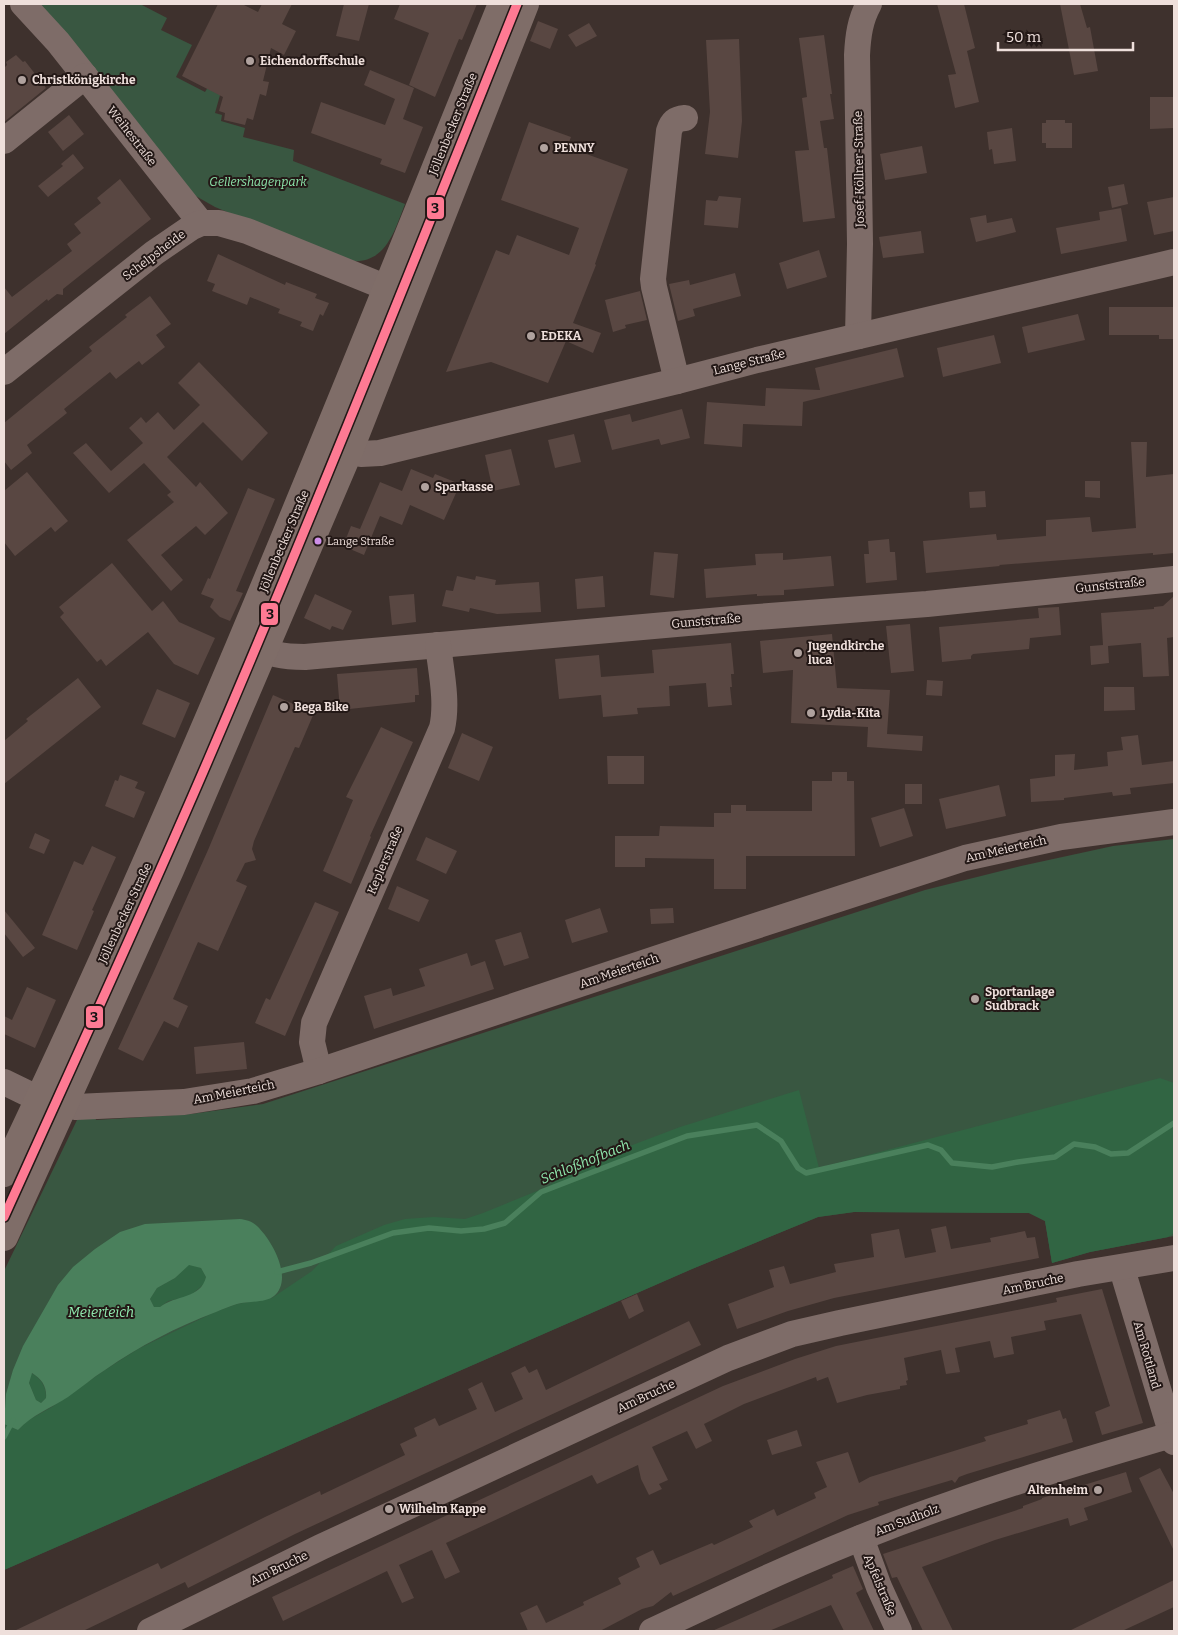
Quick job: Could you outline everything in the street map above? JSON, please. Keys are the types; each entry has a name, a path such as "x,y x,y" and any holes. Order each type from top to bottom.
{"main road":[{"name":"Jöllenbecker Straße","path":"399,293 502,4"},
{"name":"Jöllenbecker Straße","path":"4,1173 51,1102 170,870 252,646 337,446 399,293 525,4"},
{"name":"Jöllenbecker Straße","path":"4,1237 51,1102"}],"street":[{"name":"Weihestraße","path":"23,4 58,42 201,223"},
{"name":"Josef-Köllner-Straße","path":"858,336 860,244 857,55 860,25 869,4"},
{"path":"4,141 85,76"},
{"path":"677,381 653,279 669,131 671,123 677,118 685,118"},
{"path":"201,223 219,223 247,231 399,293"},
{"name":"Schelpsheide","path":"4,372 154,253 201,223"},
{"name":"Lange Straße","path":"337,446 361,454 380,453 757,360 1115,274 1174,262"},
{"name":"Gunststraße","path":"252,646 275,655 293,658 744,618 927,604 1174,579"},
{"name":"Keplerstraße","path":"319,1072 312,1042 314,1023 442,728 444,706 438,645"},
{"name":"Am Meierteich","path":"51,1102 76,1107 184,1102 227,1096 272,1086 319,1072 644,962 965,858 1061,837 1174,822"},
{"path":"4,1082 51,1102"},
{"name":"Am Bruche","path":"161,1629 339,1539 720,1362 766,1343 792,1334 840,1323 1078,1274 1174,1258"},
{"name":"Am Rottland","path":"1123,1267 1173,1439"},
{"name":"Am Sudholz","path":"652,1631 786,1568 949,1504 1173,1439"},
{"name":"Apfelstraße","path":"861,1538 879,1587 899,1631"}],"green space":[{"name":"Gellershagenpark","path":"36,4 140,4 167,18 161,30 192,45 176,77 205,92 210,84 222,88 215,113 222,115 221,121 245,128 243,137 294,150 293,161 405,204 387,244 371,258 361,261 348,261 215,207 194,195"},
{"path":"1174,839 1174,1236 1090,1252 1052,1263 1045,1221 1029,1213 854,1212 818,1217 692,1269 4,1570 4,1271 77,1120 95,1115 96,1120 191,1114 263,1104 925,890 1113,846"}],"shaded area":[{"path":"1160,1078 1174,1083 1174,1233 1168,1237 1090,1252 1052,1263 1045,1221 1029,1213 854,1212 818,1217 692,1269 4,1570 4,1424 18,1430 27,1421 52,1407 138,1349 215,1312 237,1304 272,1298 312,1271 336,1246 384,1225 405,1219 434,1217 465,1219 547,1187 577,1166 680,1127 799,1090 819,1168"},
{"path":"189,1264 201,1268 206,1277 205,1283 190,1296 168,1301 160,1307 154,1307 150,1299 157,1288 175,1278"},
{"path":"31,1373 41,1381 45,1390 46,1398 41,1403 36,1400 29,1383"}],"water":[{"name":"Meierteich","path":"247,1220 263,1232 279,1260 282,1280 280,1289 271,1298 229,1307 187,1324 145,1345 100,1373 68,1397 35,1416 18,1430 4,1424 6,1394 13,1370 23,1346 58,1285 73,1267 95,1249 120,1232 145,1224","holes":["189,1265 201,1268 206,1277 199,1289 160,1307 154,1307 150,1299 157,1288 175,1278","32,1373 39,1378 45,1387 46,1398 41,1403 36,1400 29,1383"]}],"building":[{"path":"218,4 242,4 258,12 262,4 292,4 282,24 296,31 284,55 271,48 263,81 269,82 266,96 260,94 253,120 247,118 245,125 224,120 225,113 219,111 223,97 182,76"},
{"path":"344,4 369,4 359,41 336,36"},
{"path":"400,4 477,4 462,40 459,39 435,97 409,85 429,33 394,19"},
{"path":"937,4 964,4 975,48 967,51 979,102 955,108 948,75 956,74"},
{"path":"1060,4 1080,4 1087,28 1090,27 1098,71 1074,75"},
{"path":"538,21 558,29 550,49 530,41"},
{"path":"589,23 597,36 576,47 568,35"},
{"path":"824,35 834,119 820,121 824,148 827,148 835,218 803,222 795,151 809,150 802,98 807,97 799,38"},
{"path":"739,39 742,121 738,158 705,154 710,112 706,40"},
{"name":"Christkönigkirche","path":"16,55 23,62 25,61 46,88 4,122 4,68 7,65 6,62"},
{"path":"370,70 414,88 403,119 423,127 405,173 380,164 382,159 311,133 321,102 385,125 395,99 364,85"},
{"path":"1150,97 1174,97 1174,128 1150,129"},
{"path":"69,115 84,134 63,151 48,132"},
{"path":"1046,120 1065,120 1065,123 1072,123 1072,148 1046,148 1046,143 1042,143 1042,123 1046,123"},
{"path":"529,122 571,137 567,147 628,169 596,265 573,323 601,333 593,353 566,341 548,383 491,362 446,372 496,250 509,255 517,235 569,255 579,228 501,200"},
{"path":"1012,128 1016,161 994,164 992,149 989,150 987,132"},
{"path":"922,146 927,173 885,180 880,154"},
{"path":"73,154 84,168 48,197 38,186 63,166 61,164"},
{"path":"120,179 151,219 63,289 63,295 57,294 48,301 47,299 4,334 4,287 12,297 72,251 67,244 81,233 74,224 101,203 97,198"},
{"path":"1124,184 1128,204 1112,208 1108,187"},
{"path":"719,196 741,198 738,228 704,225 706,200 717,201"},
{"path":"1174,197 1174,231 1154,235 1147,202"},
{"path":"1121,208 1127,241 1061,254 1056,228 1100,220 1099,212"},
{"path":"986,215 987,223 1012,218 1016,232 976,242 970,218"},
{"path":"921,231 924,253 883,258 879,237"},
{"path":"819,250 827,277 787,289 779,263"},
{"path":"218,254 285,285 286,282 317,294 315,298 329,303 323,316 320,314 313,331 300,326 302,322 278,313 280,309 250,297 247,305 212,291 215,284 207,281"},
{"path":"735,273 741,296 693,309 695,316 678,321 669,284 689,280 690,285"},
{"path":"640,291 647,320 625,325 626,328 613,332 605,300"},
{"path":"150,296 171,324 156,335 165,347 142,365 139,361 116,379 110,372 64,409 67,413 27,445 32,453 11,470 4,461 4,423 92,351 89,347"},
{"path":"1109,307 1174,307 1174,339 1159,339 1159,335 1109,335"},
{"path":"1078,314 1085,340 1028,353 1022,327"},
{"path":"994,335 1001,363 943,377 937,348"},
{"path":"897,348 904,377 803,402 802,426 743,424 742,447 704,444 707,402 765,406 766,388 820,390 815,368"},
{"path":"199,362 268,433 242,461 203,422 167,457 196,487 200,482 228,513 205,535 196,526 161,555 183,580 171,591 127,540 174,502 167,495 171,492 144,463 109,493 73,453 86,443 111,471 143,443 129,428 141,417 146,423 158,412 174,430 200,405 178,383"},
{"path":"682,409 690,438 661,445 659,439 612,450 604,420 630,414 632,422"},
{"path":"574,434 581,462 555,468 548,440"},
{"path":"1131,442 1147,442 1146,477 1174,474 1174,553 999,565 926,573 923,541 996,534 997,540 1046,536 1046,520 1090,517 1092,532 1136,528"},
{"path":"511,449 520,485 493,491 485,455"},
{"path":"411,469 433,478 435,474 460,484 444,520 410,505 402,525 380,516 364,555 343,546 351,526 360,529 380,482 402,491"},
{"path":"27,472 68,521 55,532 51,527 15,556 4,542 4,491"},
{"path":"1085,481 1100,481 1100,498 1085,497"},
{"path":"248,488 275,499 236,591 243,593 230,621 220,617 210,607 214,599 201,594 208,578 210,579"},
{"path":"985,491 986,507 970,508 969,492"},
{"path":"889,539 890,552 895,552 897,580 866,583 864,554 869,554 868,541"},
{"path":"654,552 678,554 674,598 650,595"},
{"path":"783,553 783,560 831,556 834,586 784,590 784,595 757,596 757,594 706,598 704,569 756,565 755,554"},
{"path":"112,563 152,611 163,601 179,622 215,638 198,675 174,664 148,632 106,666 101,659 97,662 60,617 64,613 59,607"},
{"path":"457,576 475,580 476,576 496,580 495,585 539,582 541,612 497,614 470,608 469,612 442,606 446,590 453,591"},
{"path":"603,576 605,607 577,609 575,579"},
{"path":"315,594 352,611 343,630 332,626 330,630 304,618"},
{"path":"414,594 416,622 392,625 389,596"},
{"path":"1174,596 1174,637 1167,638 1169,676 1143,677 1141,643 1108,646 1109,663 1091,665 1090,646 1103,645 1101,613 1154,609 1154,607 1163,606"},
{"path":"1059,607 1061,635 1030,638 1029,649 973,654 971,659 942,662 939,627 1039,618 1038,608"},
{"path":"910,624 914,671 891,673 886,626"},
{"path":"832,634 837,688 890,690 887,734 923,736 922,751 867,747 868,727 791,723 793,670 763,673 760,641"},
{"path":"731,643 734,674 731,674 732,687 730,687 732,705 708,707 706,683 669,686 670,706 637,708 638,714 603,717 601,695 559,699 555,659 599,655 601,677 654,673 652,650"},
{"path":"417,668 419,695 415,695 415,702 340,710 337,674"},
{"path":"78,678 101,707 4,784 4,741 28,721 26,719"},
{"path":"927,680 943,681 942,696 926,695"},
{"path":"1104,687 1134,687 1135,710 1104,711"},
{"path":"157,689 190,703 175,738 142,724"},
{"path":"273,695 314,713 299,748 295,747 254,841 252,849 256,860 245,863 236,881 247,886 218,951 198,942 173,999 188,1006 178,1028 164,1021 143,1061 118,1049 208,850"},
{"path":"381,727 413,742 370,836 351,884 323,871 353,800 346,797"},
{"path":"462,733 493,747 479,781 448,768"},
{"path":"1138,735 1142,765 1174,761 1174,783 1130,788 1131,794 1113,796 1112,792 1064,798 1064,800 1031,802 1030,779 1055,776 1055,755 1075,754 1074,770 1108,766 1107,752 1123,750 1121,737"},
{"path":"607,756 644,756 644,784 608,784"},
{"path":"832,772 847,772 847,781 854,781 855,856 746,856 746,889 714,889 714,859 645,858 645,867 615,867 615,836 659,836 660,826 714,827 714,813 731,813 731,805 746,805 746,811 812,811 812,781 832,781"},
{"path":"120,775 138,782 135,788 145,792 134,818 105,806 115,780 118,781"},
{"path":"905,784 922,784 922,804 905,804"},
{"path":"999,785 1006,816 946,829 939,799"},
{"path":"904,808 913,836 880,847 871,818"},
{"path":"35,833 50,840 44,854 29,848"},
{"path":"426,837 457,851 446,874 416,860"},
{"path":"92,846 116,857 92,910 94,911 77,950 42,935 74,861 83,865"},
{"path":"397,886 429,900 419,922 388,909"},
{"path":"315,902 339,912 285,1036 255,1023 266,998 270,1000"},
{"path":"600,908 608,932 572,943 565,920"},
{"path":"673,908 674,923 651,924 650,909"},
{"path":"4,910 35,948 23,957 4,933"},
{"path":"521,932 529,958 504,966 495,940"},
{"path":"467,953 471,966 485,961 494,989 374,1029 364,996 391,988 393,996 425,986 419,969"},
{"path":"27,987 56,1000 35,1048 4,1034 4,1016 12,1020"},
{"path":"244,1042 247,1069 196,1074 194,1047"},
{"path":"946,1226 951,1249 991,1242 990,1238 1025,1231 1027,1238 1035,1237 1039,1258 834,1298 788,1311 737,1329 728,1304 774,1287 769,1270 784,1266 790,1284 836,1272 834,1264 874,1257 871,1234 899,1229 905,1258 936,1252 931,1229"},
{"path":"1102,1289 1143,1423 1102,1435 1095,1412 1110,1406 1081,1314 1044,1321 1046,1330 1011,1337 1014,1354 994,1358 990,1341 955,1348 960,1372 946,1374 941,1350 904,1358 908,1380 906,1381 907,1385 900,1386 900,1389 837,1403 828,1377 817,1381 816,1377 744,1404 704,1424 712,1441 696,1449 687,1431 652,1447 668,1480 659,1484 662,1489 649,1495 641,1479 638,1465 597,1484 592,1475 446,1543 460,1572 445,1579 432,1550 399,1565 414,1598 402,1603 387,1571 283,1621 272,1597 723,1386 795,1359 836,1346 1057,1302 1056,1298"},
{"path":"637,1294 644,1311 629,1319 621,1301"},
{"path":"689,1321 701,1345 295,1534 188,1588 185,1582 83,1631 14,1631 158,1563 161,1569 320,1491 321,1495 405,1455 400,1444 417,1436 414,1428 435,1418 439,1426 477,1409 468,1389 482,1382 495,1412 523,1399 511,1373 525,1366 529,1373 537,1369 546,1390"},
{"path":"1060,1410 1063,1419 1066,1418 1073,1442 967,1474 959,1477 955,1483 952,1480 878,1502 879,1505 848,1515 673,1596 671,1592 653,1606 642,1609 600,1631 528,1631 520,1613 537,1605 546,1623 584,1605 583,1602 621,1584 618,1578 640,1567 636,1558 653,1550 660,1565 712,1543 714,1545 753,1527 749,1521 774,1509 777,1516 816,1498 814,1493 827,1487 816,1462 848,1452 859,1483 870,1477 986,1441 984,1437 1028,1424 1027,1420"},
{"path":"797,1430 802,1446 772,1455 767,1440"},
{"path":"1160,1468 1174,1494 1174,1551 1139,1478"},
{"path":"1126,1472 1132,1492 1084,1508 1088,1520 1070,1526 1068,1518 995,1540 922,1567 953,1631 923,1631 897,1577 892,1578 883,1554 1023,1508 1023,1506 1042,1498"},
{"path":"853,1566 863,1589 856,1593 874,1631 844,1631 831,1605 769,1631 712,1631 833,1578 832,1575"},
{"path":"1174,1580 1174,1607 1122,1631 1069,1631"}],"waterway":[{"name":"Schloßhofbach","path":"277,1272 311,1263 393,1233 429,1228 461,1231 484,1229 505,1223 541,1192 687,1136 757,1125 781,1141 798,1168 806,1173 928,1145 941,1150 952,1163 992,1167 1055,1157 1074,1144 1095,1147 1111,1154 1128,1153 1174,1123"},
{"name":"Schloßhofbach","path":"4,1437 13,1420"}],"transit line":[{"name":"3","path":"4,1217 159,873 249,664 517,4"}],"place":[{"name":"Eichendorffschule","path":"250,61"},
{"name":"Christkönigkirche","path":"22,80"},
{"name":"PENNY","path":"544,148"},
{"name":"EDEKA","path":"531,336"},
{"name":"Sparkasse","path":"425,487"},
{"name":"Lange Straße","path":"318,541"},
{"name":"Jugendkirche luca","path":"798,653"},
{"name":"Bega Bike","path":"284,707"},
{"name":"Lydia-Kita","path":"811,713"},
{"name":"Sportanlage Sudbrack","path":"975,999"},
{"name":"Altenheim","path":"1098,1490"},
{"name":"Wilhelm Kappe","path":"389,1509"}]}
